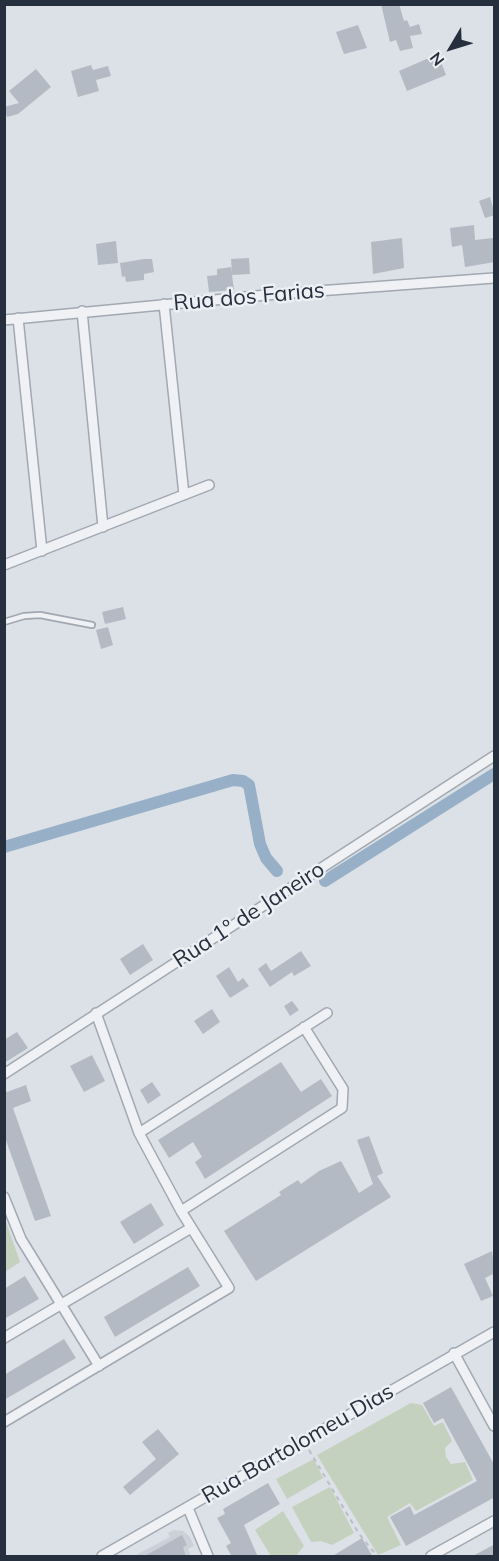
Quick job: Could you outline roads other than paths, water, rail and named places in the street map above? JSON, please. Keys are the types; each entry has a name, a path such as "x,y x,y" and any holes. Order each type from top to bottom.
{"street":[{"name":"Rua dos Farias","path":"4,320 82,311 495,278"},
{"path":"164,304 184,495"},
{"path":"82,311 103,527"},
{"path":"18,318 42,551"},
{"path":"4,565 209,485"},
{"name":"Rua 1º de Janeiro","path":"4,1074 495,756"},
{"path":"139,1133 327,1012"},
{"path":"4,1422 229,1288 181,1211 139,1133 96,1013"},
{"path":"181,1211 342,1108 345,1095 341,1083 304,1027"},
{"path":"4,1197 21,1239 99,1366"},
{"path":"4,1338 191,1228"},
{"name":"Rua Bartolomeu Dias","path":"102,1557 454,1353 495,1332"},
{"path":"454,1353 495,1426"},
{"path":"188,1508 208,1557"},
{"path":"432,1557 495,1521"}],"lane":[{"path":"4,622 24,616 40,615 92,625"}],"waterway":[{"path":"325,881 494,774"},
{"path":"4,847 233,780 243,781 249,785 260,844 266,858 277,871"}]}
